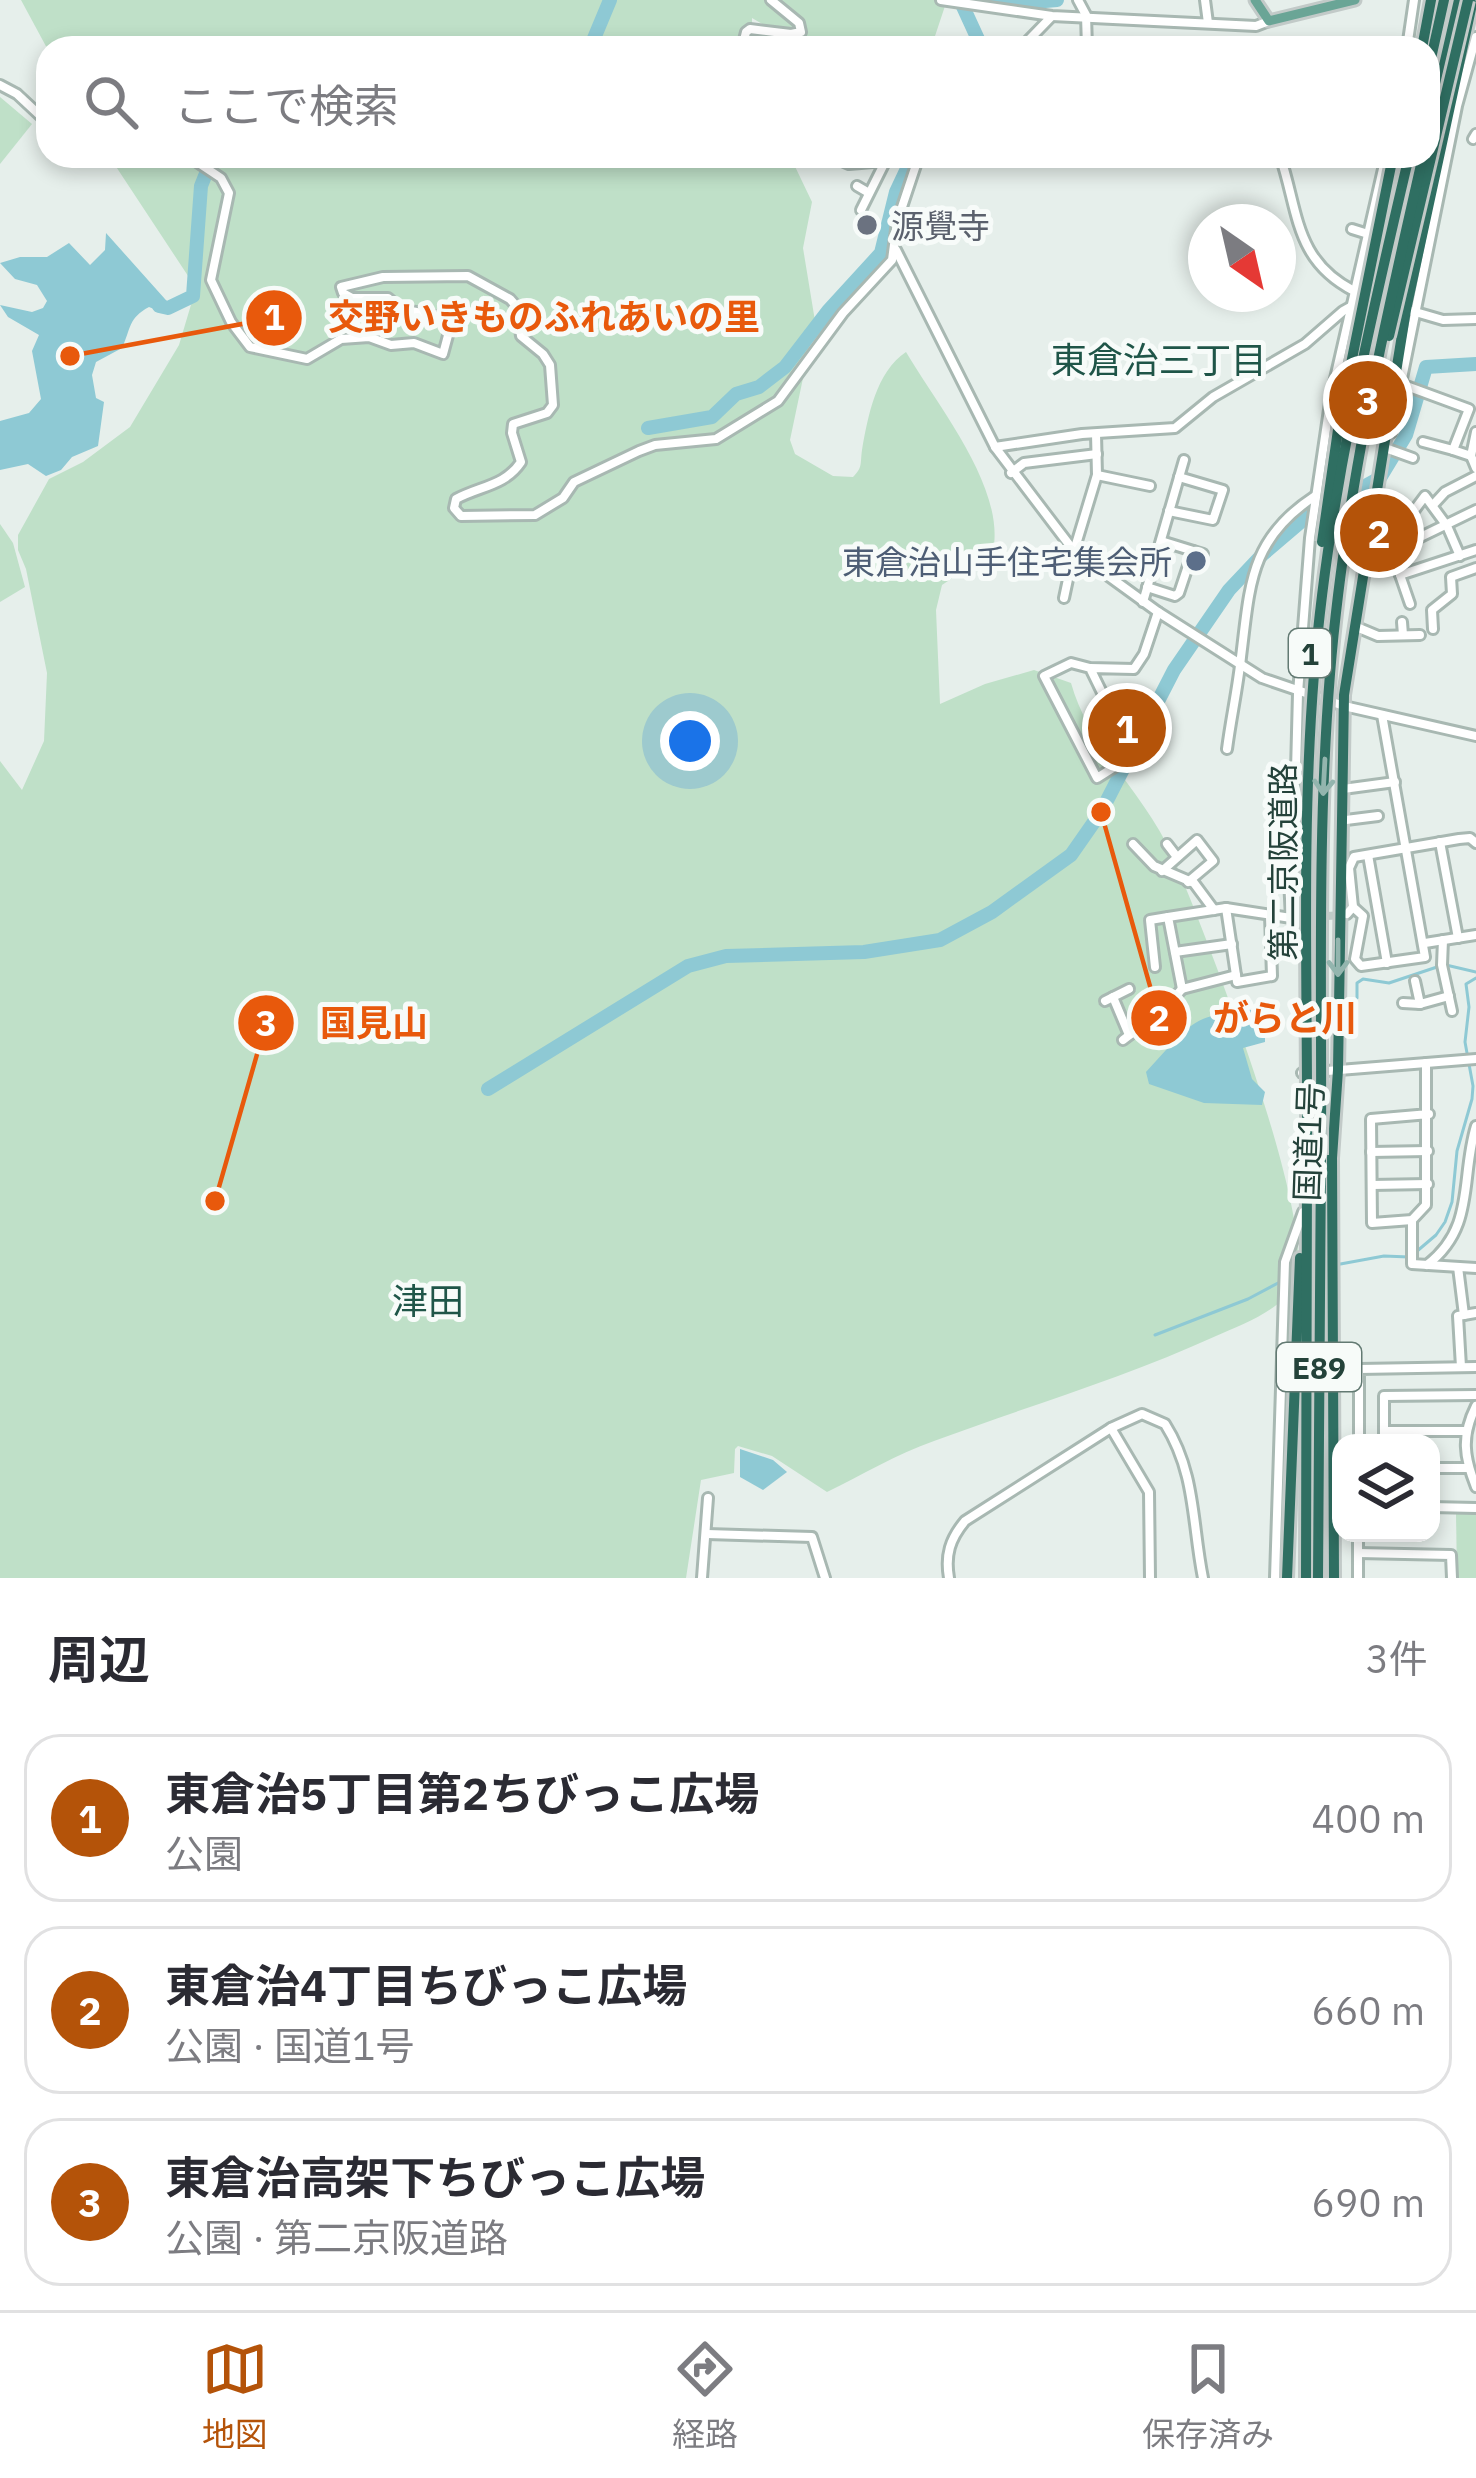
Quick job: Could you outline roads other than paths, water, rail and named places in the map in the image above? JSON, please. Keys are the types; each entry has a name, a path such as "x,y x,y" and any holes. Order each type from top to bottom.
{"highway":[{"path":"1421,36 1428,0"},
{"path":"1436,36 1444,0"},
{"path":"1440,94 1468,0"},
{"path":"1440,121 1468,0"},
{"name":"国道1号","path":"1440,163 1468,0"},
{"name":"国道1号","path":"1287,1578 1290,1424 1303,1212 1303,750 1316,588 1339,423 1394,168"},
{"name":"第二京阪道路","path":"1306,1578 1304,1156 1314,674 1328,549 1395,168"},
{"name":"第二京阪道路","path":"1318,1578 1322,805 1330,674 1344,550 1373,382 1420,168"},
{"path":"1373,382 1394,321 1429,168"},
{"name":"国道1号","path":"1334,1578 1332,1158 1345,706 1372,507 1439,168"}],"main road":[{"path":"1256,0 1269,21 1355,0"}],"street":[{"path":"745,36 750,29 801,32 799,23 771,0"},
{"path":"941,0 1052,16 1256,26 1269,21"},
{"path":"1078,0 1086,15 1087,36"},
{"path":"1205,0 1208,23"},
{"path":"1408,36 1414,0"},
{"path":"1468,0 1468,59"},
{"path":"1033,36 1052,16"},
{"path":"1340,839 1345,706 1384,451 1401,384 1411,310 1476,37"},
{"path":"0,85 36,112"},
{"path":"206,168 221,178 229,193 211,280 231,322 250,347 307,359 341,339 369,337 392,345 414,343 443,354 450,328 444,320 405,312 388,298 352,298 343,293 341,286 383,277 467,276 517,307 521,336 550,365 553,405 547,412 514,424 521,462 506,481 456,499 454,508 461,516 535,515 563,498 574,482 639,451 716,439 778,401 843,313 892,260 897,222 915,168"},
{"path":"861,210 884,168"},
{"path":"1283,168 1307,252 1326,274 1354,291"},
{"path":"1155,968 1150,920 1226,908 1291,918 1286,822 1296,771 1298,693 1317,495 1331,396 1354,291 1368,234 1393,168"},
{"path":"857,186 869,194"},
{"path":"1352,229 1368,234"},
{"path":"896,250 995,447 1074,551 1158,612 1298,693 1476,736"},
{"path":"995,447 1175,428 1213,397 1305,344 1352,306 1411,310 1443,320 1476,319"},
{"path":"1401,384 1469,409 1453,450"},
{"path":"1433,505 1476,472 1472,456 1476,432"},
{"path":"1064,598 1097,475 1096,434"},
{"path":"1423,442 1472,456"},
{"path":"1384,451 1413,458"},
{"path":"1011,473 1024,463 1097,454"},
{"path":"1143,602 1184,460"},
{"path":"1097,475 1150,486"},
{"path":"1169,511 1213,520 1223,490 1178,477"},
{"path":"1228,749 1250,580 1264,544 1298,507 1317,495"},
{"path":"1410,604 1386,535 1407,520 1425,496 1447,526 1460,556"},
{"path":"1369,562 1476,510"},
{"path":"1147,587 1174,596 1198,553 1161,541"},
{"path":"1400,575 1476,550"},
{"path":"1433,629 1432,610 1452,594 1451,577 1476,568"},
{"path":"1090,668 1130,750 1127,759 1097,778 1044,676 1071,663 1134,669 1158,612"},
{"path":"1402,622 1403,635"},
{"path":"1359,628 1378,636 1420,635"},
{"path":"1382,715 1407,846 1425,956 1361,966 1355,959 1363,916 1350,911 1348,868 1354,857 1407,846 1469,838 1476,843"},
{"path":"1343,790 1395,782"},
{"path":"1343,790 1347,796 1346,852 1352,861"},
{"path":"1346,820 1378,816"},
{"path":"1162,871 1197,840 1213,861 1188,882"},
{"path":"1440,842 1458,938"},
{"path":"1133,844 1162,871 1208,897 1214,910"},
{"path":"1167,844 1177,857"},
{"path":"1368,855 1387,963"},
{"path":"1226,908 1237,982 1272,976 1270,915"},
{"path":"1168,917 1182,989"},
{"path":"1424,943 1476,934"},
{"path":"1443,940 1442,965 1452,1011"},
{"path":"1175,952 1232,944"},
{"path":"1129,989 1109,999 1126,1037 1182,989 1236,975"},
{"path":"1415,981 1420,1004"},
{"path":"1403,1004 1449,997"},
{"path":"1302,1073 1476,1059"},
{"path":"1426,1063 1429,1114 1426,1205 1412,1220 1372,1223 1371,1119 1429,1114"},
{"path":"1426,1265 1462,1222 1476,1126"},
{"path":"1371,1152 1428,1151"},
{"path":"1372,1185 1428,1184"},
{"path":"1275,1578 1285,1262 1303,1212"},
{"path":"1412,1220 1412,1264 1476,1268"},
{"path":"1458,1267 1464,1315"},
{"path":"1461,1367 1458,1316 1476,1313"},
{"path":"1359,1434 1359,1369 1476,1367"},
{"path":"1465,1431 1384,1431 1384,1396 1476,1395"},
{"path":"1476,1406 1465,1431 1467,1468 1476,1487"},
{"path":"949,1578 950,1545 964,1521 1111,1428 1142,1414 1165,1424 1174,1438 1193,1493 1203,1578"},
{"path":"1111,1428 1149,1492 1150,1578"},
{"path":"1440,1468 1467,1468"},
{"path":"702,1578 708,1498"},
{"path":"1440,1508 1476,1508"},
{"path":"707,1534 812,1537 825,1578"},
{"path":"1358,1542 1358,1578"},
{"path":"1358,1552 1451,1556 1452,1578"}],"water":[{"path":"106,233 173,308 164,313 149,307 142,311 122,348 96,362 92,375 96,398 104,402 98,446 46,476 28,464 0,470 0,421 29,413 41,399 32,351 39,335 8,317 0,305 32,312 47,301 37,285 15,279 0,263 47,257 69,243 90,265 105,250"},
{"path":"1265,1009 1265,1042 1243,1048 1252,1079 1265,1092 1262,1105 1204,1103 1149,1084 1146,1072 1196,1022"},
{"path":"740,1449 773,1460 787,1472 763,1490 740,1477"}],"waterway":[{"path":"595,36 610,0"},
{"path":"960,0 976,36"},
{"path":"975,0 1009,4 1057,0"},
{"path":"159,306 168,308 193,296 201,186 208,168"},
{"path":"648,428 712,417 736,394 759,387 785,367 881,253 896,192 907,168"},
{"path":"488,1089 688,966 726,956 864,952 940,940 992,912 1071,855 1101,812 1174,670 1229,590 1303,520 1380,478 1406,435 1426,367 1476,364"},
{"path":"1446,965 1476,972"},
{"path":"1357,998 1357,983 1363,979 1389,983 1437,967"},
{"path":"1416,1252 1436,1235 1452,1202 1457,1151 1473,1086 1465,1042 1466,984 1476,978"},
{"path":"1335,1265 1384,1256 1409,1257"},
{"path":"1155,1335 1280,1282"}],"tunnel":[{"path":"1291,918 1343,915"}],"place":[{"name":"源覺寺","path":"867,225"},
{"name":"交野いきものふれあいの里","path":"70,356"},
{"name":"東倉治高架下ちびっこ広場","path":"1368,400"},
{"name":"東倉治4丁目ちびっこ広場","path":"1379,533"},
{"name":"東倉治山手住宅集会所","path":"1196,561"},
{"name":"東倉治5丁目第2ちびっこ広場","path":"1127,728"},
{"name":"がらと川","path":"1101,812"},
{"name":"国見山","path":"215,1201"}],"district":[{"name":"東倉治三丁目","path":"1159,359"},
{"name":"津田","path":"428,1300"}]}
